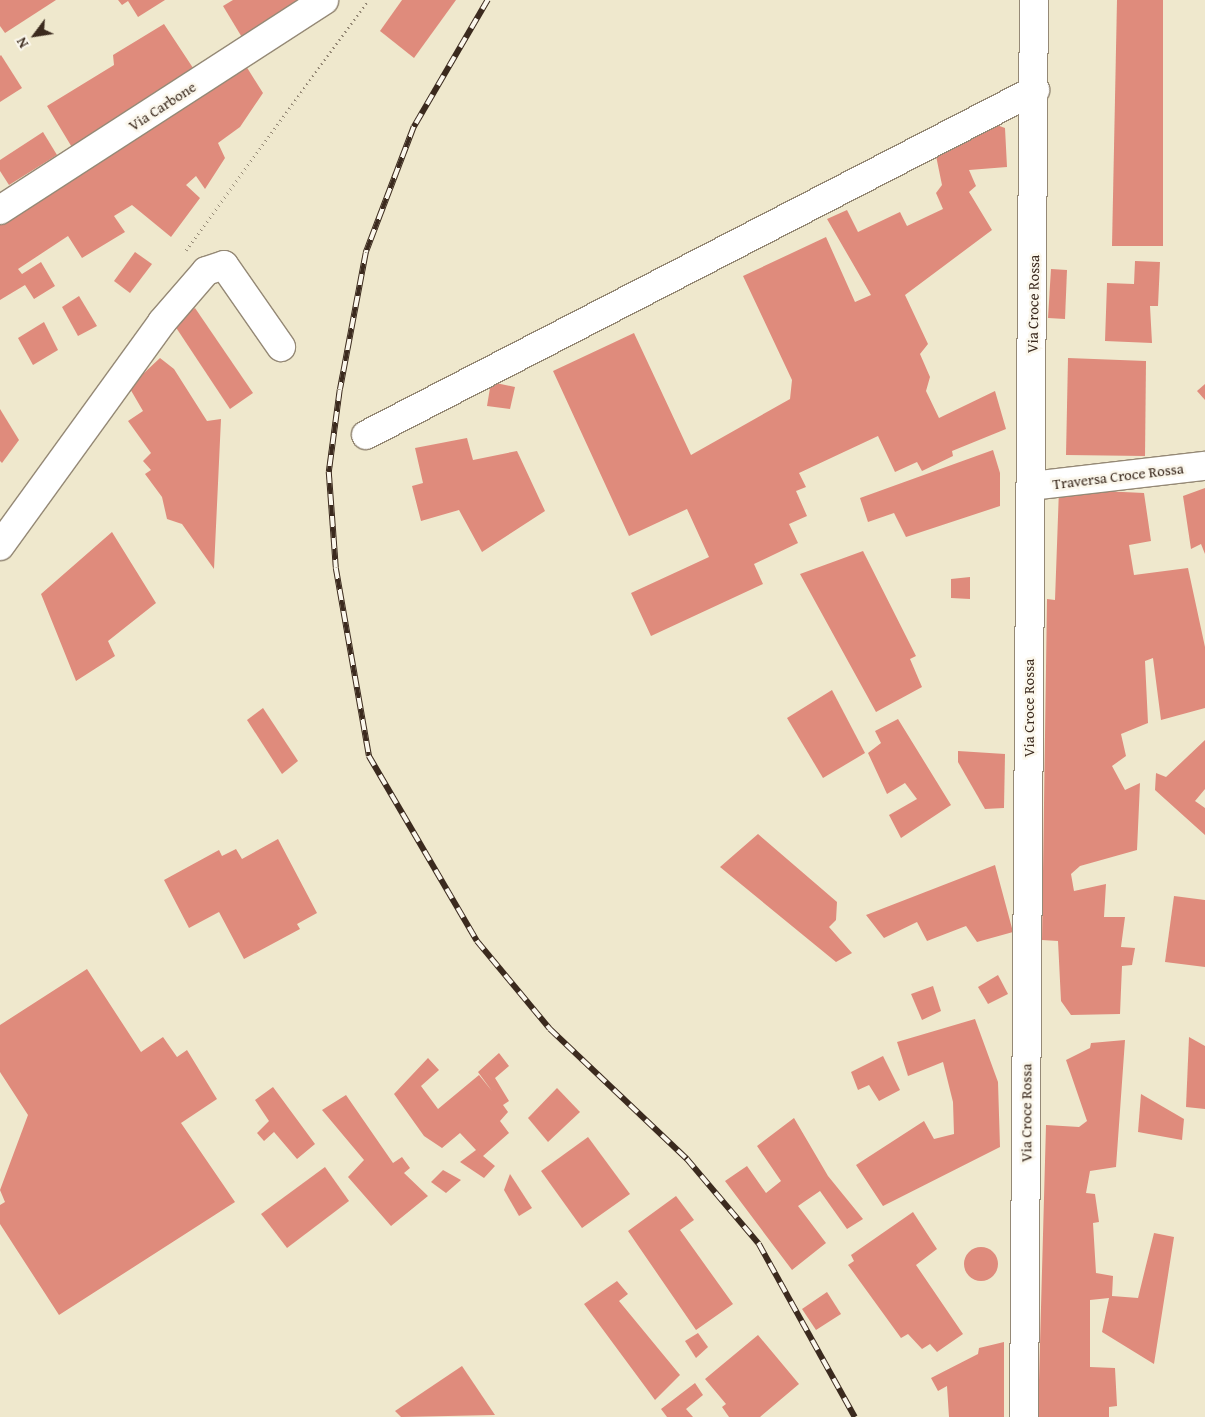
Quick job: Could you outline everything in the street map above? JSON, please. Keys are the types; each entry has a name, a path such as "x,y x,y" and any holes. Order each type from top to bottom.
{"main road":[{"name":"Via Carbone","path":"0,210 324,0"},
{"name":"Via Croce Rossa","path":"1024,1417 1035,90 1034,0"},
{"path":"366,435 1035,90"},
{"path":"0,546 162,322 206,271 224,265 281,347"},
{"name":"Traversa Croce Rossa","path":"1031,486 1205,466"}],"building":[{"path":"0,0 56,0 5,33 0,26"},
{"path":"118,0 165,0 138,17 128,1 122,5"},
{"path":"233,0 305,0 243,39 223,6"},
{"path":"402,0 456,0 414,58 380,31"},
{"path":"1117,0 1163,0 1163,246 1112,246"},
{"path":"164,24 197,74 73,149 47,106 114,65 113,55"},
{"path":"0,56 22,88 0,102"},
{"path":"246,66 263,93 240,127 218,143 225,158 205,189 196,176 186,185 200,198 171,237 132,205 114,216 125,232 82,258 68,236 18,269 22,274 41,262 55,286 34,299 25,285 0,300 0,223"},
{"path":"994,124 1005,128 1007,167 969,170 976,186 969,192 992,230 905,295 928,344 920,354 930,377 926,391 939,418 995,391 1006,429 952,451 953,456 922,471 917,462 895,472 878,436 799,473 806,487 796,491 807,516 789,524 798,543 754,564 763,584 651,636 631,593 709,557 687,509 629,536 553,371 634,333 691,455 790,399 792,380 743,276 826,237 855,302 871,295 827,219 847,210 858,232 900,212 907,226 943,209 936,193 942,185 935,151"},
{"path":"43,132 57,155 9,185 0,171 0,160"},
{"path":"135,252 152,264 130,293 114,281"},
{"path":"1135,261 1160,262 1158,306 1150,306 1152,343 1105,341 1107,283 1134,284"},
{"path":"1051,269 1067,270 1065,319 1048,318"},
{"path":"79,296 97,326 78,336 62,307"},
{"path":"195,308 253,393 230,409 173,323"},
{"path":"44,322 58,350 33,365 18,338"},
{"path":"160,358 174,369 207,421 221,419 214,569 182,524 167,519 162,497 145,474 151,470 143,461 151,453 128,421 143,411 129,387"},
{"path":"1068,358 1146,361 1145,456 1066,455"},
{"path":"491,382 515,387 510,409 487,406"},
{"path":"1205,384 1205,400 1197,391"},
{"path":"0,409 19,440 2,463 0,461"},
{"path":"467,438 473,460 517,451 545,511 482,552 459,510 421,521 412,486 423,483 415,448"},
{"path":"993,450 1000,473 1000,506 906,537 894,513 868,522 860,498"},
{"path":"1205,488 1205,554 1201,544 1191,549 1183,496"},
{"path":"1059,489 1144,493 1151,541 1129,545 1134,575 1188,568 1205,647 1205,708 1161,720 1153,658 1145,661 1148,723 1121,734 1126,756 1112,766 1125,790 1140,783 1137,850 1080,866 1071,874 1074,891 1106,884 1104,917 1125,917 1121,947 1135,948 1132,965 1122,966 1120,1014 1071,1015 1061,1001 1058,941 1042,940 1047,599 1055,600"},
{"path":"112,532 156,603 108,641 115,656 76,681 41,594"},
{"path":"863,551 916,656 910,659 922,687 876,712 800,574"},
{"path":"970,577 970,599 951,598 951,579"},
{"path":"832,690 865,753 823,778 787,718"},
{"path":"263,708 298,761 282,774 247,720"},
{"path":"898,719 951,805 901,838 889,815 917,799 905,783 887,794 868,753 881,743 875,731"},
{"path":"1205,740 1205,789 1195,801 1205,808 1205,835 1155,790 1156,773 1166,777"},
{"path":"958,751 1005,754 1004,808 985,809 958,762"},
{"path":"758,834 837,902 836,920 829,927 852,953 836,962 720,867"},
{"path":"278,839 317,913 297,924 300,929 244,959 219,912 189,928 164,880 219,850 222,856 236,849 242,859"},
{"path":"995,865 1013,932 977,942 966,926 927,941 917,922 884,938 866,915"},
{"path":"1174,896 1205,900 1205,967 1165,962"},
{"path":"87,969 141,1052 163,1037 177,1057 187,1050 217,1099 181,1123 235,1202 59,1315 0,1224 0,1205 5,1202 0,1190 28,1115 0,1072 0,1025"},
{"path":"998,975 1008,994 988,1004 978,987"},
{"path":"933,986 941,1011 922,1020 911,994"},
{"path":"975,1019 998,1082 1000,1147 883,1206 856,1165 924,1121 934,1139 954,1134 953,1102 943,1062 908,1076 897,1042"},
{"path":"1189,1037 1205,1046 1205,1109 1186,1107"},
{"path":"1125,1040 1116,1167 1090,1171 1086,1193 1095,1194 1099,1222 1093,1223 1096,1273 1113,1276 1112,1296 1138,1298 1154,1233 1174,1237 1154,1364 1102,1332 1109,1298 1090,1300 1090,1367 1115,1368 1117,1406 1109,1407 1109,1417 1038,1417 1046,1125 1079,1127 1087,1121 1066,1060 1090,1048 1091,1043"},
{"path":"499,1053 509,1066 495,1078 509,1101 503,1105 508,1112 500,1121 509,1133 483,1156 495,1166 484,1178 460,1162 476,1150 460,1133 442,1148 424,1136 394,1094 428,1058 439,1070 421,1086 438,1109 479,1075 492,1091 478,1072"},
{"path":"883,1056 900,1090 879,1101 869,1085 858,1090 851,1072"},
{"path":"273,1087 315,1144 297,1159 274,1132 264,1141 257,1133 269,1121 255,1100"},
{"path":"557,1088 580,1112 548,1142 528,1118"},
{"path":"1141,1094 1184,1119 1182,1140 1138,1132"},
{"path":"346,1095 393,1163 402,1157 410,1168 404,1173 428,1196 391,1226 348,1177 364,1160 322,1110"},
{"path":"794,1118 828,1176 863,1219 847,1229 820,1191 798,1206 826,1243 792,1270 725,1181 747,1166 766,1193 781,1181 757,1146"},
{"path":"588,1137 630,1194 582,1228 541,1171"},
{"path":"325,1167 349,1201 287,1248 261,1214"},
{"path":"443,1170 461,1180 446,1193 431,1182"},
{"path":"510,1174 532,1208 519,1216 504,1190"},
{"path":"676,1196 694,1220 680,1230 733,1304 696,1330 628,1231"},
{"path":"913,1212 937,1249 916,1265 963,1334 937,1352 930,1344 922,1349 908,1334 901,1338 848,1265 854,1261 851,1255"},
{"path":"981,1247 993,1252 998,1264 993,1276 981,1281 969,1276 964,1264 969,1252"},
{"path":"617,1281 628,1294 619,1301 680,1375 655,1400 584,1304"},
{"path":"827,1292 841,1314 816,1330 802,1309"},
{"path":"698,1333 708,1347 696,1358 685,1341"},
{"path":"758,1335 799,1384 760,1417 729,1417 722,1407 726,1404 705,1379"},
{"path":"1004,1342 1004,1417 949,1417 947,1386 938,1391 931,1378 978,1354 979,1348"},
{"path":"462,1366 495,1415 401,1417 395,1411"},
{"path":"695,1383 703,1395 686,1409 693,1417 667,1417 661,1409"}],"railway":[{"path":"488,0 414,127 366,253 340,390 329,472 336,568 369,756 477,941 550,1029 687,1159 759,1244 855,1417"}]}
